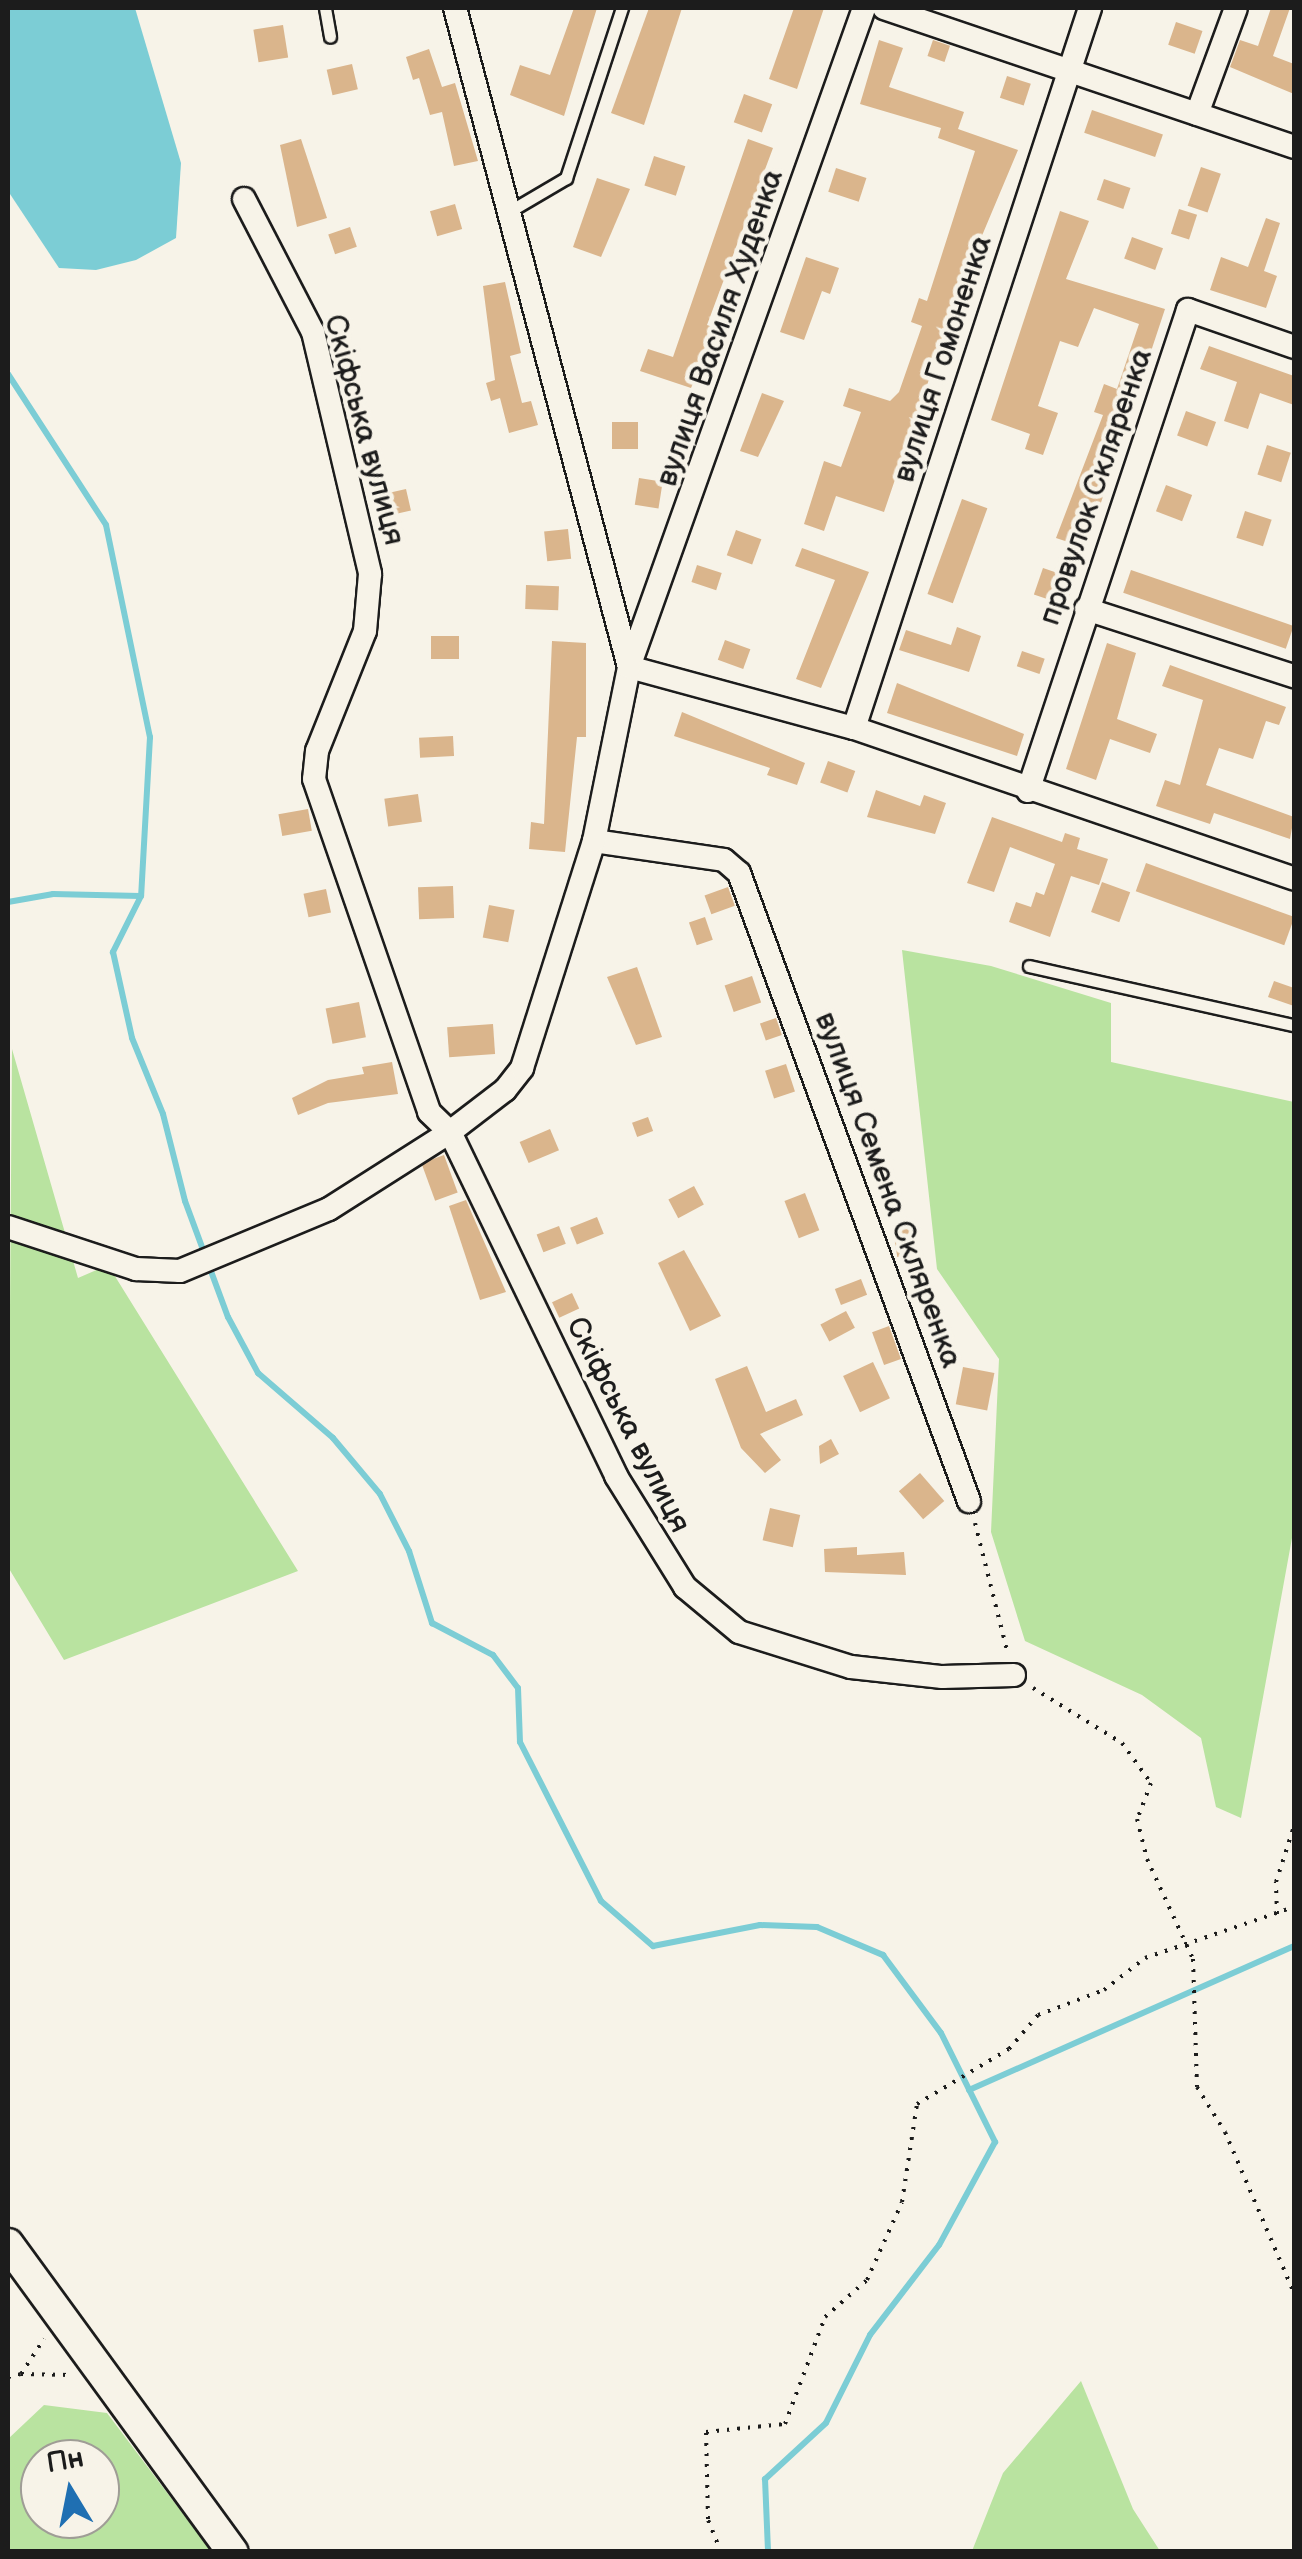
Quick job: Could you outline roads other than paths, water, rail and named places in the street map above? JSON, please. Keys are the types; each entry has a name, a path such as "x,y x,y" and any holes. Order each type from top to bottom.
{"street":[{"path":"8,1227 136,1269 180,1271 328,1209 450,1132 506,1090 522,1068 594,841 629,667 455,8"},
{"name":"вулиця Василя Худенка","path":"629,667 864,8"},
{"path":"884,8 911,12 1294,146"},
{"name":"вулиця Гомоненка","path":"854,728 1090,8"},
{"path":"1197,114 1236,8"},
{"name":"Скіфська вулиця","path":"244,199 313,332 370,574 365,630 317,751 314,779 419,1086 435,1120 450,1132 616,1476 658,1552 704,1607 774,1648 850,1667 1014,1675"},
{"name":"провулок Скляренка","path":"1028,790 1188,310 1294,346"},
{"path":"1086,609 1294,676"},
{"path":"629,667 854,728 1294,879"},
{"name":"вулиця Семена Скляренка","path":"594,841 724,860 738,873 970,1501"},
{"path":"8,2244 99,2374 233,2552"}],"lane":[{"path":"325,8 330,37"},
{"path":"510,211 566,178 622,8"},
{"path":"1029,966 1294,1025"}],"water":[{"path":"8,8 135,8 181,163 176,238 136,260 96,270 59,268 8,191"}],"waterway":[{"path":"8,374 106,525 150,737 141,896 113,952 132,1038 163,1114 185,1201 228,1317 258,1373 333,1438 380,1494 409,1551 432,1623 493,1655 518,1688 520,1742 601,1901 653,1946 760,1925 817,1927 883,1955 941,2033 995,2142 939,2245 870,2335 826,2423 765,2479 768,2552"},
{"path":"8,902 53,894 140,896"},
{"path":"969,2090 1294,1946"}]}
